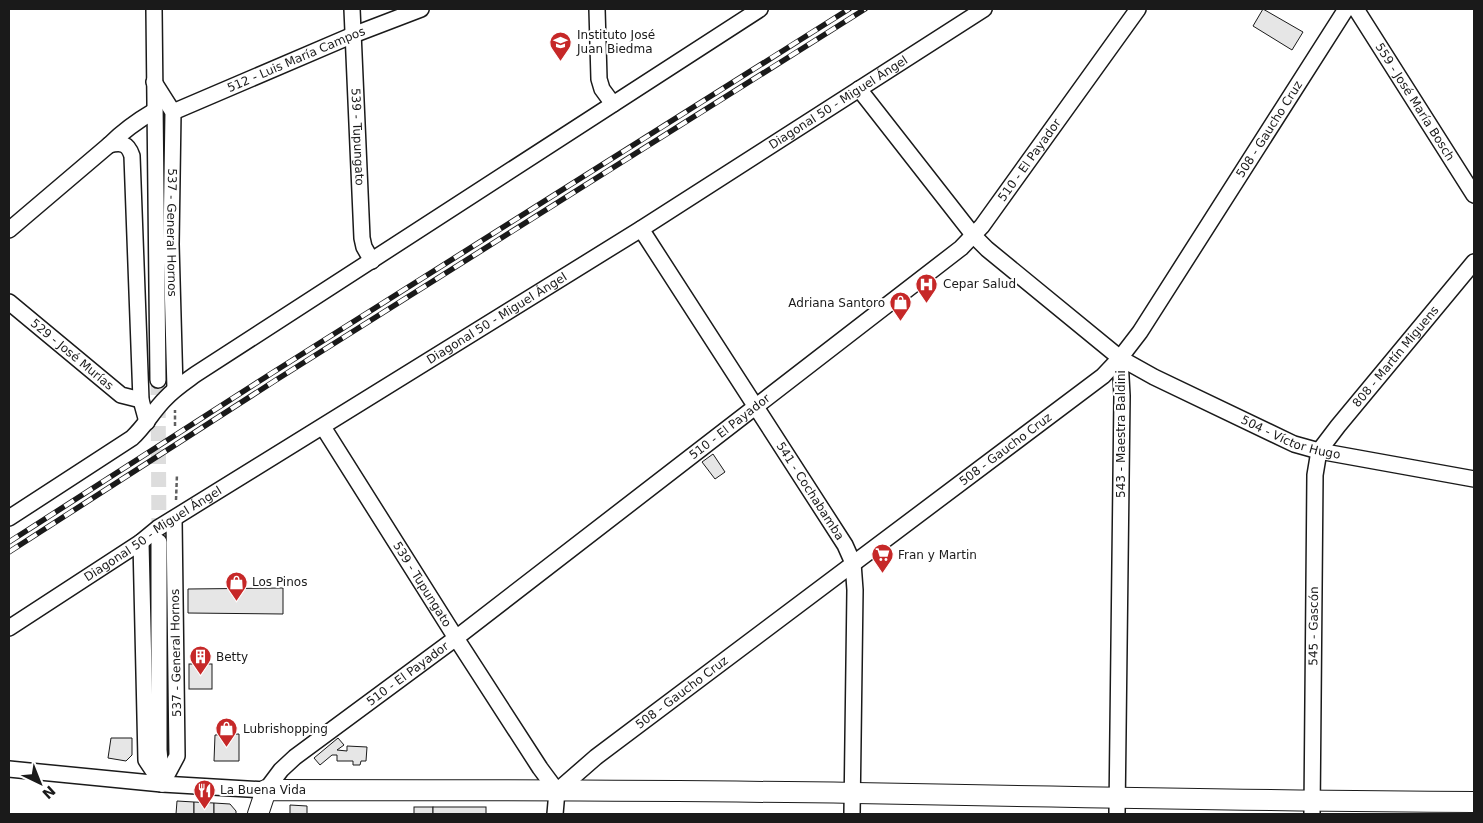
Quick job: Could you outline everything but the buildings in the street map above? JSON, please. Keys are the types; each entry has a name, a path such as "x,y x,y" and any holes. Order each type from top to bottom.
{"main road":[{"path":"260,813 266,790 852,793 1117,806 1312,808 1474,802"}],"street":[{"name":"537 - General Hornos","path":"154,9 155,242 158,380"},
{"name":"539 - Tupungato","path":"352,9 362,238 364,247 372,261"},
{"name":"512 - Luis María Campos","path":"173,112 354,35 421,9"},
{"path":"597,9 599,79 602,89 613,104"},
{"path":"9,518 121,446 136,434 175,389 196,374 760,9"},
{"name":"Diagonal 50 - Miguel Ángel","path":"9,628 141,542 149,534 641,229 984,9"},
{"name":"510 - El Payador","path":"266,790 281,770 295,757 456,638 974,236 1138,9"},
{"name":"508 - Gaucho Cruz","path":"557,791 596,757 1097,381 1120,358 1140,332 1346,9"},
{"name":"559 - José María Bosch","path":"1356,9 1474,195"},
{"path":"154,82 173,112"},
{"name":"543 - Maestra Baldini","path":"859,89 974,236 987,249 1120,358 1122,396 1117,806"},
{"path":"9,230 130,126 154,111"},
{"name":"537 - General Hornos","path":"173,112 171,244 175,389"},
{"path":"109,145 118,142 125,145 130,149 132,156 141,400 147,422"},
{"name":"541 - Cochabamba","path":"641,229 845,545 853,563 855,590 852,814"},
{"name":"808 - Martín Miguens","path":"1319,451 1474,262"},
{"name":"529 - José Murías","path":"9,302 121,394 141,400"},
{"name":"504 - Víctor Hugo","path":"1120,358 1154,377 1294,444 1319,451 1474,479"},
{"name":"539 - Tupungato","path":"323,427 456,638 540,768 557,791"},
{"name":"545 - Gascón","path":"1312,808 1315,475 1319,451"},
{"name":"537 - General Hornos","path":"162,784 177,756 174,519"},
{"path":"141,542 146,760 162,784"},
{"name":"537 - General Hornos","path":"159,542 159,750 162,784"},
{"path":"9,769 162,784 266,790"},
{"path":"555,814 557,791"}],"path":[{"path":"175,408 175,426"},
{"path":"176,474 177,491"}],"tunnel":[{"path":"158,380 159,538"}],"railway":[{"path":"9,542 272,373 849,9"},
{"path":"9,552 276,380 865,9"}],"place":[{"name":"Instituto José Juan Biedma","path":"561,61"},
{"name":"Cepar Salud","path":"927,303"},
{"name":"Adriana Santoro","path":"901,322"},
{"name":"Fran y Martin","path":"882,574"},
{"name":"Los Pinos","path":"236,601"},
{"name":"Betty","path":"200,676"},
{"name":"Lubrishopping","path":"227,748"},
{"name":"La Buena Vida","path":"204,809"}]}
